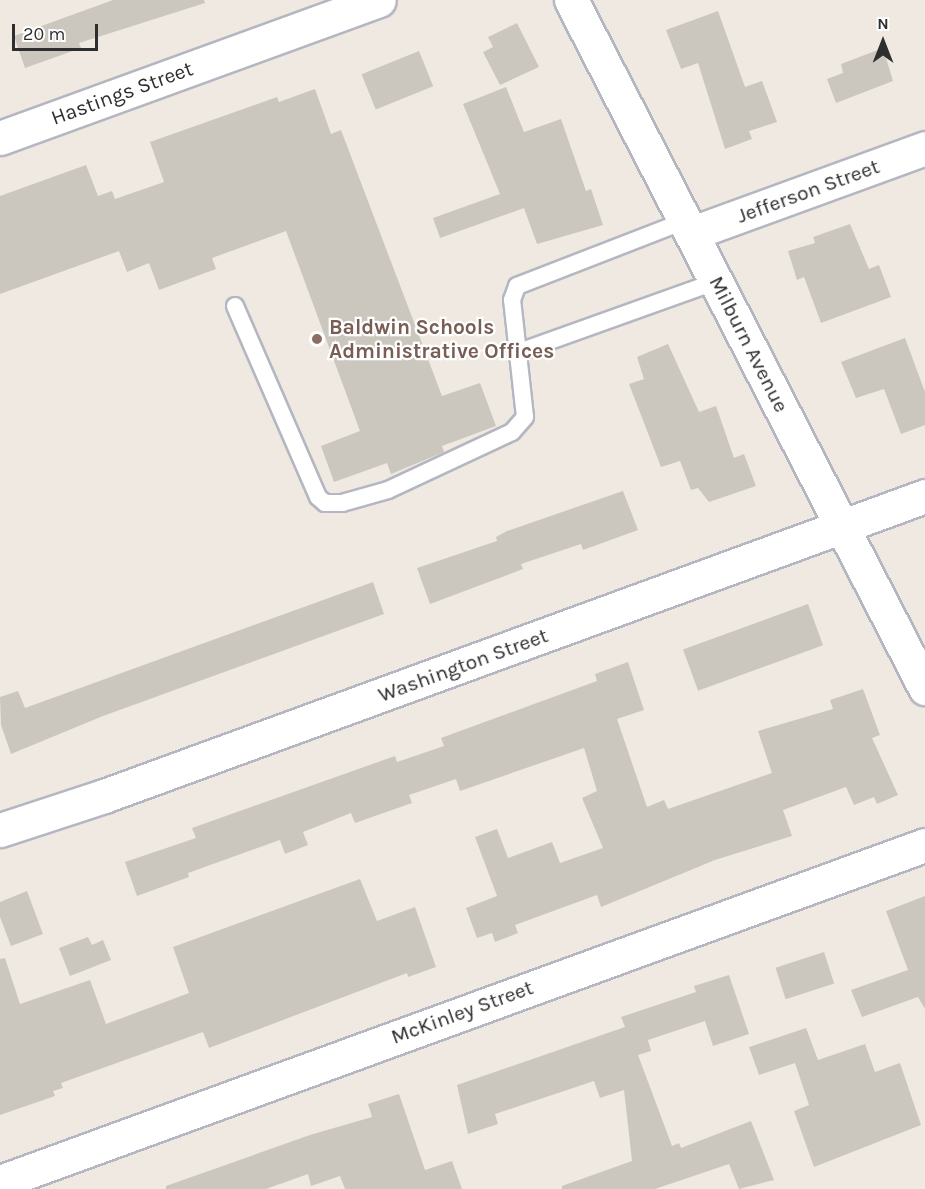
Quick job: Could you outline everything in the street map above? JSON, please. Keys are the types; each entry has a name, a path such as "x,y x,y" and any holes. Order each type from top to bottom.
{"street":[{"name":"Hastings Street","path":"0,138 379,0"},
{"name":"Milburn Avenue","path":"571,0 925,688"},
{"name":"Jefferson Street","path":"689,227 925,148"},
{"name":"Washington Street","path":"0,830 104,796 925,496"},
{"name":"McKinley Street","path":"0,1182 925,845"}],"lane":[{"path":"235,306 312,485 325,503 342,503 388,490 512,432 525,417 512,300 517,286 689,227"},
{"path":"519,352 717,280"}],"building":[{"path":"113,0 204,0 205,3 79,43 81,48 25,68 14,36"},
{"path":"718,11 745,87 762,81 777,122 749,131 752,139 725,149 698,63 681,69 666,30"},
{"path":"517,23 539,67 500,85 483,52 493,47 488,37"},
{"path":"883,48 893,81 836,103 827,79 843,73 841,64"},
{"path":"419,51 433,86 376,109 362,74"},
{"path":"506,87 524,132 561,119 586,191 591,189 603,225 537,244 524,208 440,238 433,218 500,194 463,104"},
{"path":"315,89 331,134 341,130 442,396 480,383 496,426 442,446 444,452 391,474 387,463 334,482 321,446 360,431 286,231 212,258 216,269 159,290 149,263 127,272 119,251 0,294 0,196 86,165 98,196 112,191 115,199 164,182 150,142 277,97 279,102"},
{"path":"850,224 869,269 879,265 891,297 821,323 804,277 797,280 788,251 815,243 813,237"},
{"path":"905,338 925,392 925,425 901,434 884,389 856,398 841,362"},
{"path":"668,344 699,412 716,406 734,458 744,454 756,486 709,502 698,488 691,490 680,461 661,467 629,384 644,379 637,357"},
{"path":"623,491 638,530 583,550 581,544 521,564 523,569 430,604 417,568 497,541 496,537 507,531"},
{"path":"373,582 384,614 103,716 11,754 1,725 0,697 18,691 25,708"},
{"path":"808,604 823,645 698,691 683,649"},
{"path":"628,662 644,710 617,719 647,807 664,800 668,809 772,773 758,731 833,709 830,700 863,689 880,735 872,738 898,795 877,804 874,797 854,805 846,787 783,810 792,836 715,860 601,907 597,895 515,925 518,933 495,942 492,933 477,938 466,908 497,896 475,837 497,829 508,858 552,842 560,863 603,848 582,798 597,791 584,748 460,791 456,779 409,795 412,803 355,823 351,813 303,832 308,845 285,854 280,840 188,873 189,877 137,896 125,862 196,838 192,828 395,756 397,762 444,746 441,738 597,681 595,674"},
{"path":"360,879 377,921 415,907 436,967 408,977 407,973 209,1048 203,1032 61,1083 63,1088 53,1091 55,1096 0,1115 0,959 5,958 20,1004 90,980 106,1024 189,993 173,947"},
{"path":"27,891 43,934 11,946 0,917 0,902"},
{"path":"925,896 925,1009 918,997 862,1017 851,990 908,970 886,911"},
{"path":"88,937 92,945 103,940 111,960 70,976 59,948"},
{"path":"824,952 834,983 786,999 775,968"},
{"path":"729,975 749,1034 713,1046 705,1021 648,1040 651,1051 638,1055 672,1146 679,1143 681,1148 751,1121 774,1180 739,1189 729,1164 655,1189 562,1189 562,1186 632,1161 624,1090 600,1098 594,1081 495,1114 498,1124 468,1134 457,1085 625,1027 621,1017 696,992 694,986"},
{"path":"806,1028 818,1060 865,1044 875,1072 900,1063 921,1125 814,1167 794,1111 809,1105 795,1063 759,1075 749,1047"},
{"path":"399,1094 425,1170 452,1161 462,1189 345,1189 340,1176 311,1186 308,1174 266,1189 166,1189 166,1186 310,1135 372,1117 368,1104"}],"place":[{"name":"Baldwin Schools Administrative Offices","path":"317,339"}]}
